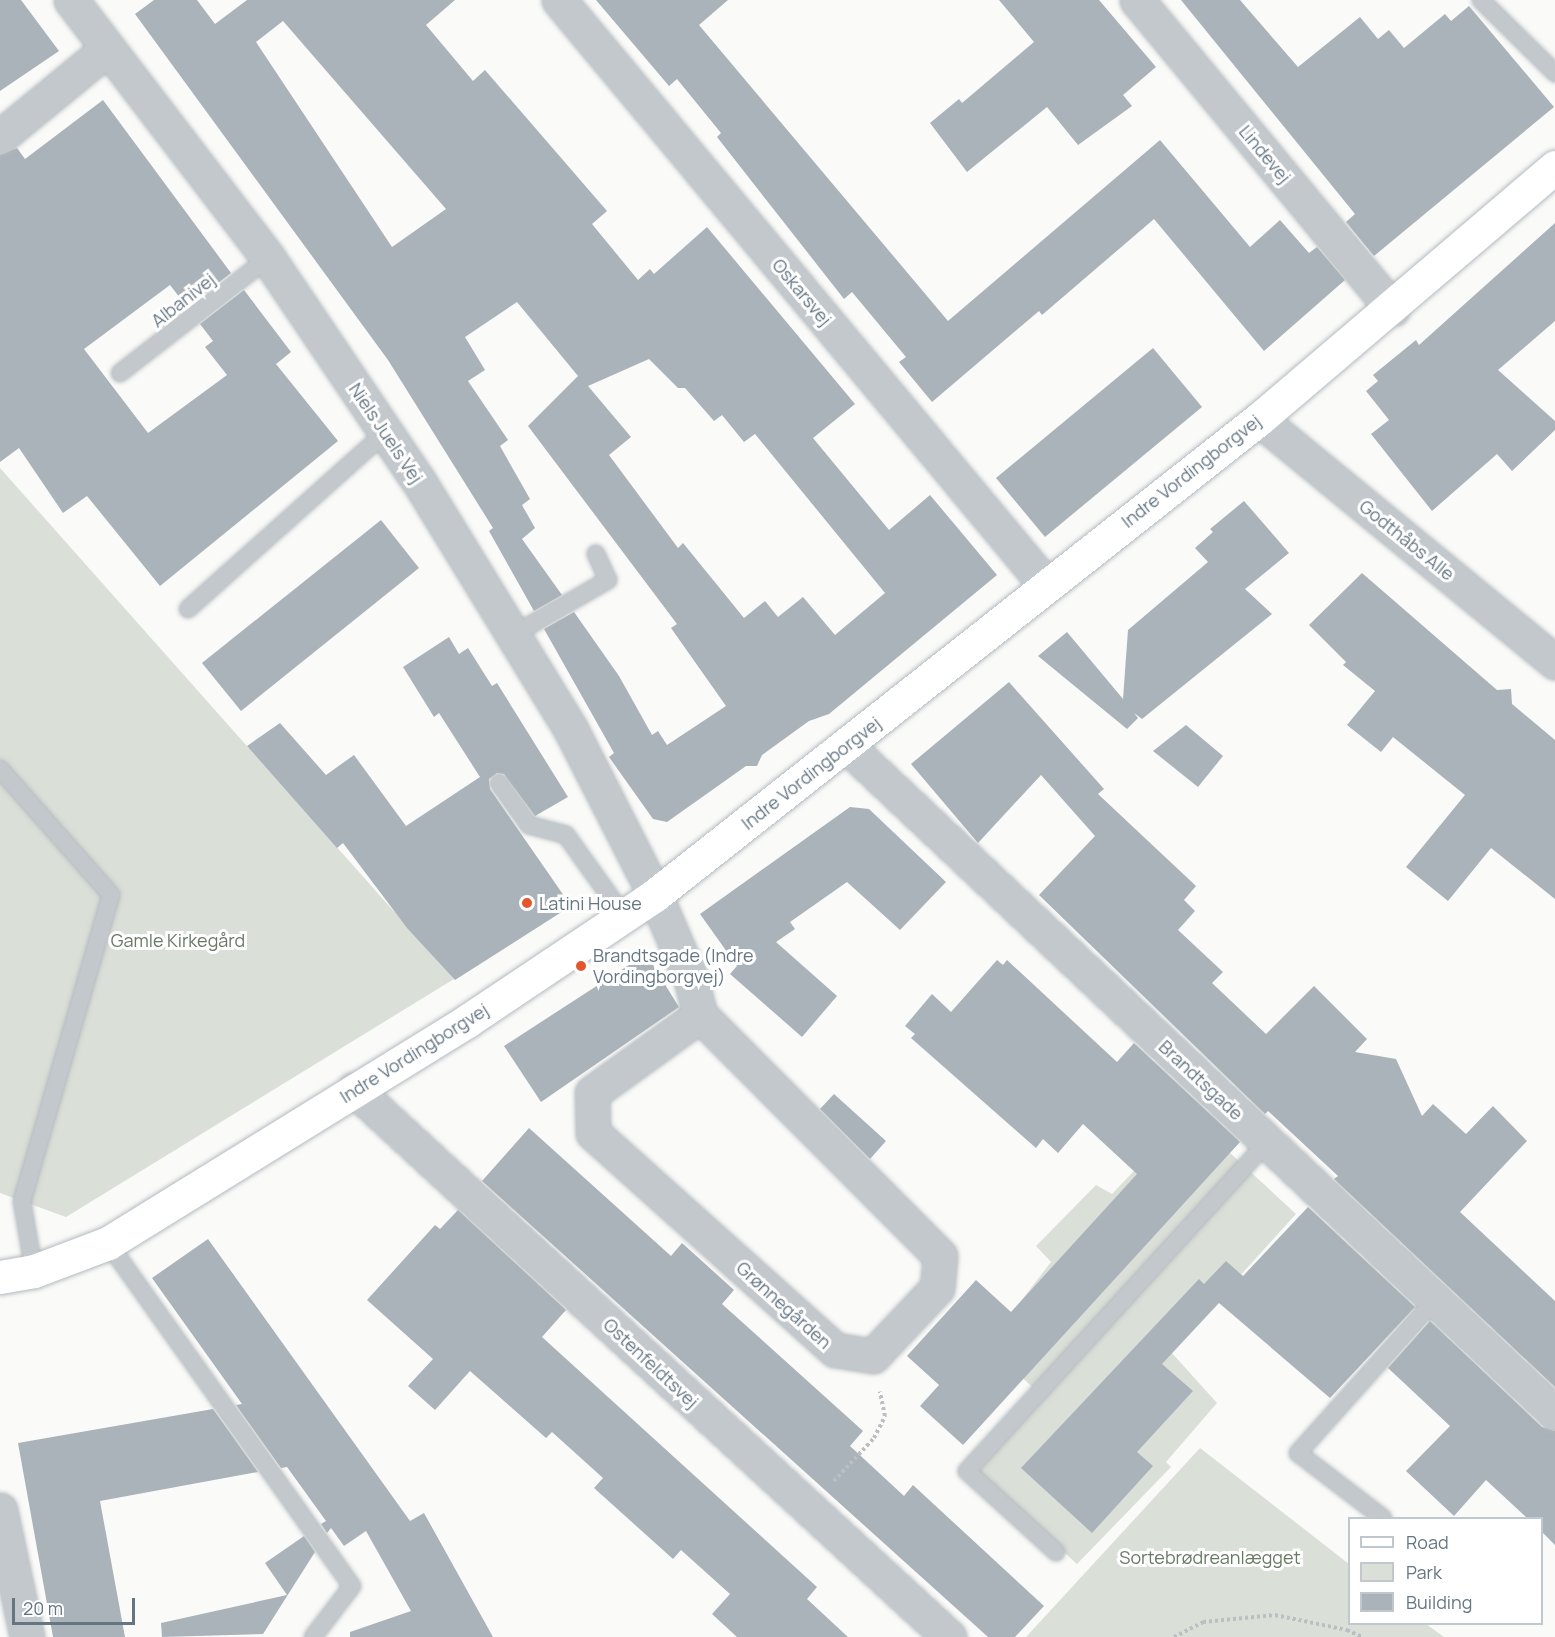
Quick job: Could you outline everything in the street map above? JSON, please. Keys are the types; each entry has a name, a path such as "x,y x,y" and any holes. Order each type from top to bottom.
{"main road":[{"name":"Indre Vordingborgvej","path":"0,1277 34,1270 108,1243 475,1016 655,895 847,746 1045,584 1259,419 1393,309 1555,167"}],"street":[{"name":"Niels Juels Vej","path":"71,0 268,258 386,432 570,728 655,895"},
{"name":"Oskarsvej","path":"559,0 1045,584"},
{"name":"Lindevej","path":"1137,0 1393,309"},
{"path":"0,137 107,49"},
{"name":"Godthåbs Alle","path":"1259,419 1555,662"},
{"name":"Brandtsgade","path":"847,746 1555,1413"},
{"path":"655,895 691,979 700,1015 940,1256 937,1288 873,1356"},
{"name":"Grønnegården","path":"700,1015 592,1094 593,1133 835,1350 873,1356"},
{"name":"Ostenfeldtsvej","path":"354,1089 949,1637"},
{"path":"0,1510 27,1637"}],"lane":[{"path":"1481,0 1555,73"},
{"name":"Albanivej","path":"120,373 268,258"},
{"path":"188,609 386,432"},
{"path":"513,635 608,580 596,554"},
{"path":"0,769 111,895 22,1201 34,1270"},
{"path":"499,783 529,825 566,835 624,916"},
{"path":"1056,1551 967,1471 1267,1142"},
{"path":"108,1243 352,1586 313,1637"},
{"path":"1382,1517 1298,1454 1435,1300"}],"path":[{"path":"809,1508 874,1438 885,1416 873,1356"},
{"path":"1174,1637 1203,1622 1275,1616 1362,1637"}],"green space":[{"name":"Gamle Kirkegård","path":"0,468 454,979 66,1217 0,1193"},
{"path":"1188,1114 1296,1214 1171,1352 1217,1403 1166,1462 1171,1467 1077,1564 977,1473 1043,1397 987,1345 1051,1262 1036,1246 1096,1185 1112,1194"},
{"name":"Sortebrødreanlægget","path":"1200,1448 1348,1563 1348,1625 1427,1625 1444,1637 1026,1637"}],"building":[{"path":"0,0 21,0 59,51 0,91"},
{"path":"154,0 197,0 215,24 247,0 455,0 426,25 473,81 485,70 607,211 592,224 638,280 650,269 654,274 707,227 855,404 813,438 889,530 930,495 997,575 829,714 809,721 762,755 757,766 746,766 667,822 653,819 609,757 614,753 544,629 574,612 619,676 652,735 658,731 667,745 726,706 671,628 677,624 528,426 578,376 517,302 465,337 485,370 468,381 508,440 500,446 530,499 522,505 535,528 522,539 562,595 534,611 489,531 493,528 388,360 135,14","holes":["283,21 446,209 392,247 256,42","649,359 678,388 685,388 714,421 722,415 744,442 755,434 885,593 835,635 803,597 778,617 765,601 744,618 683,543 678,548 609,455 631,437 588,386"]},
{"path":"596,0 728,0 699,25 948,321 1160,140 1250,247 1280,220 1309,253 1317,247 1345,280 1264,351 1154,219 1042,315 1039,311 932,402 899,362 906,357 852,292 844,299 717,137 721,133 677,79 669,86"},
{"path":"999,0 1099,0 1156,67 1123,95 1132,106 1078,145 1047,107 967,172 930,123 959,99 962,103 1034,42"},
{"path":"1181,0 1240,0 1298,67 1360,17 1378,39 1389,30 1404,48 1445,14 1451,21 1469,6 1554,107 1374,256 1346,222 1355,214"},
{"path":"103,100 231,273 187,307 170,285 84,349 148,433 227,375 205,347 213,341 200,324 244,290 291,352 276,364 338,441 160,586 87,496 63,513 19,448 0,462 0,155 17,148 25,159"},
{"path":"1555,223 1555,321 1498,370 1555,421 1555,430 1512,471 1497,454 1432,511 1371,434 1389,420 1366,391 1378,381 1373,375 1416,340 1419,345"},
{"path":"1153,348 1202,407 1045,537 996,478"},
{"path":"1244,501 1289,553 1245,589 1272,614 1142,719 1134,713 1138,718 1127,729 1038,656 1067,632 1123,699 1128,630 1208,562 1195,548 1213,532 1210,529"},
{"path":"381,520 419,568 241,711 202,663"},
{"path":"1362,573 1497,690 1511,689 1512,704 1555,740 1555,899 1491,848 1448,901 1406,867 1465,795 1393,737 1381,752 1347,725 1375,691 1343,665 1346,662 1309,625"},
{"path":"449,637 459,654 468,648 492,686 497,683 568,797 535,816 504,774 497,773 489,779 490,789 571,906 455,980 407,928 343,843 337,848 247,746 280,723 326,775 354,755 406,826 480,777 439,713 434,717 403,667"},
{"path":"1009,682 1104,789 1098,794 1196,886 1184,900 1195,911 1178,930 1223,972 1212,983 1266,1034 1314,986 1367,1039 1355,1052 1396,1059 1422,1116 1433,1104 1466,1134 1493,1106 1527,1141 1460,1212 1555,1301 1555,1387 1334,1179 1338,1176 1268,1111 1265,1114 1039,895 1095,836 1041,775 978,843 911,764"},
{"path":"1186,725 1223,756 1198,787 1153,751"},
{"path":"850,807 869,809 946,882 900,930 847,882 790,922 795,929 776,942 837,996 802,1037 730,974 737,966 700,914"},
{"path":"646,954 679,1007 541,1102 504,1046"},
{"path":"997,960 1003,965 1007,960 1117,1062 1134,1043 1240,1142 963,1445 920,1406 939,1385 907,1356 976,1280 1011,1312 1137,1174 1083,1124 1058,1153 1043,1139 1036,1148 911,1038 915,1034 905,1026 932,994 951,1012"},
{"path":"834,1094 886,1141 870,1159 820,1109"},
{"path":"529,1128 671,1256 682,1243 734,1290 722,1304 863,1431 850,1446 904,1496 913,1485 1044,1606 1015,1637 988,1637 482,1181"},
{"path":"1308,1207 1415,1307 1330,1398 1219,1303 1162,1364 1193,1391 1137,1452 1153,1466 1092,1533 1021,1468 1199,1279 1204,1284 1226,1261 1243,1276"},
{"path":"458,1210 566,1310 542,1337 817,1587 807,1599 848,1637 737,1637 712,1614 730,1594 681,1550 673,1559 594,1488 603,1478 552,1432 546,1438 470,1371 435,1410 408,1386 433,1359 367,1300 435,1225 440,1229"},
{"path":"208,1239 410,1521 424,1513 493,1637 350,1637 350,1632 411,1611 366,1531 344,1546 331,1528 327,1533 321,1524 326,1521 287,1467 281,1468 236,1405 242,1404 152,1278"},
{"path":"1430,1321 1542,1427 1555,1431 1555,1545 1543,1533 1543,1517 1526,1517 1486,1480 1454,1516 1406,1471 1450,1426 1388,1368"},
{"path":"213,1409 258,1472 100,1501 125,1637 53,1637 18,1443"},
{"path":"304,1536 315,1552 263,1634 162,1637 161,1623 287,1595 265,1563"}],"place":[{"name":"Latini House","path":"527,903"},
{"name":"Brandtsgade (Indre Vordingborgvej)","path":"581,966"}]}
